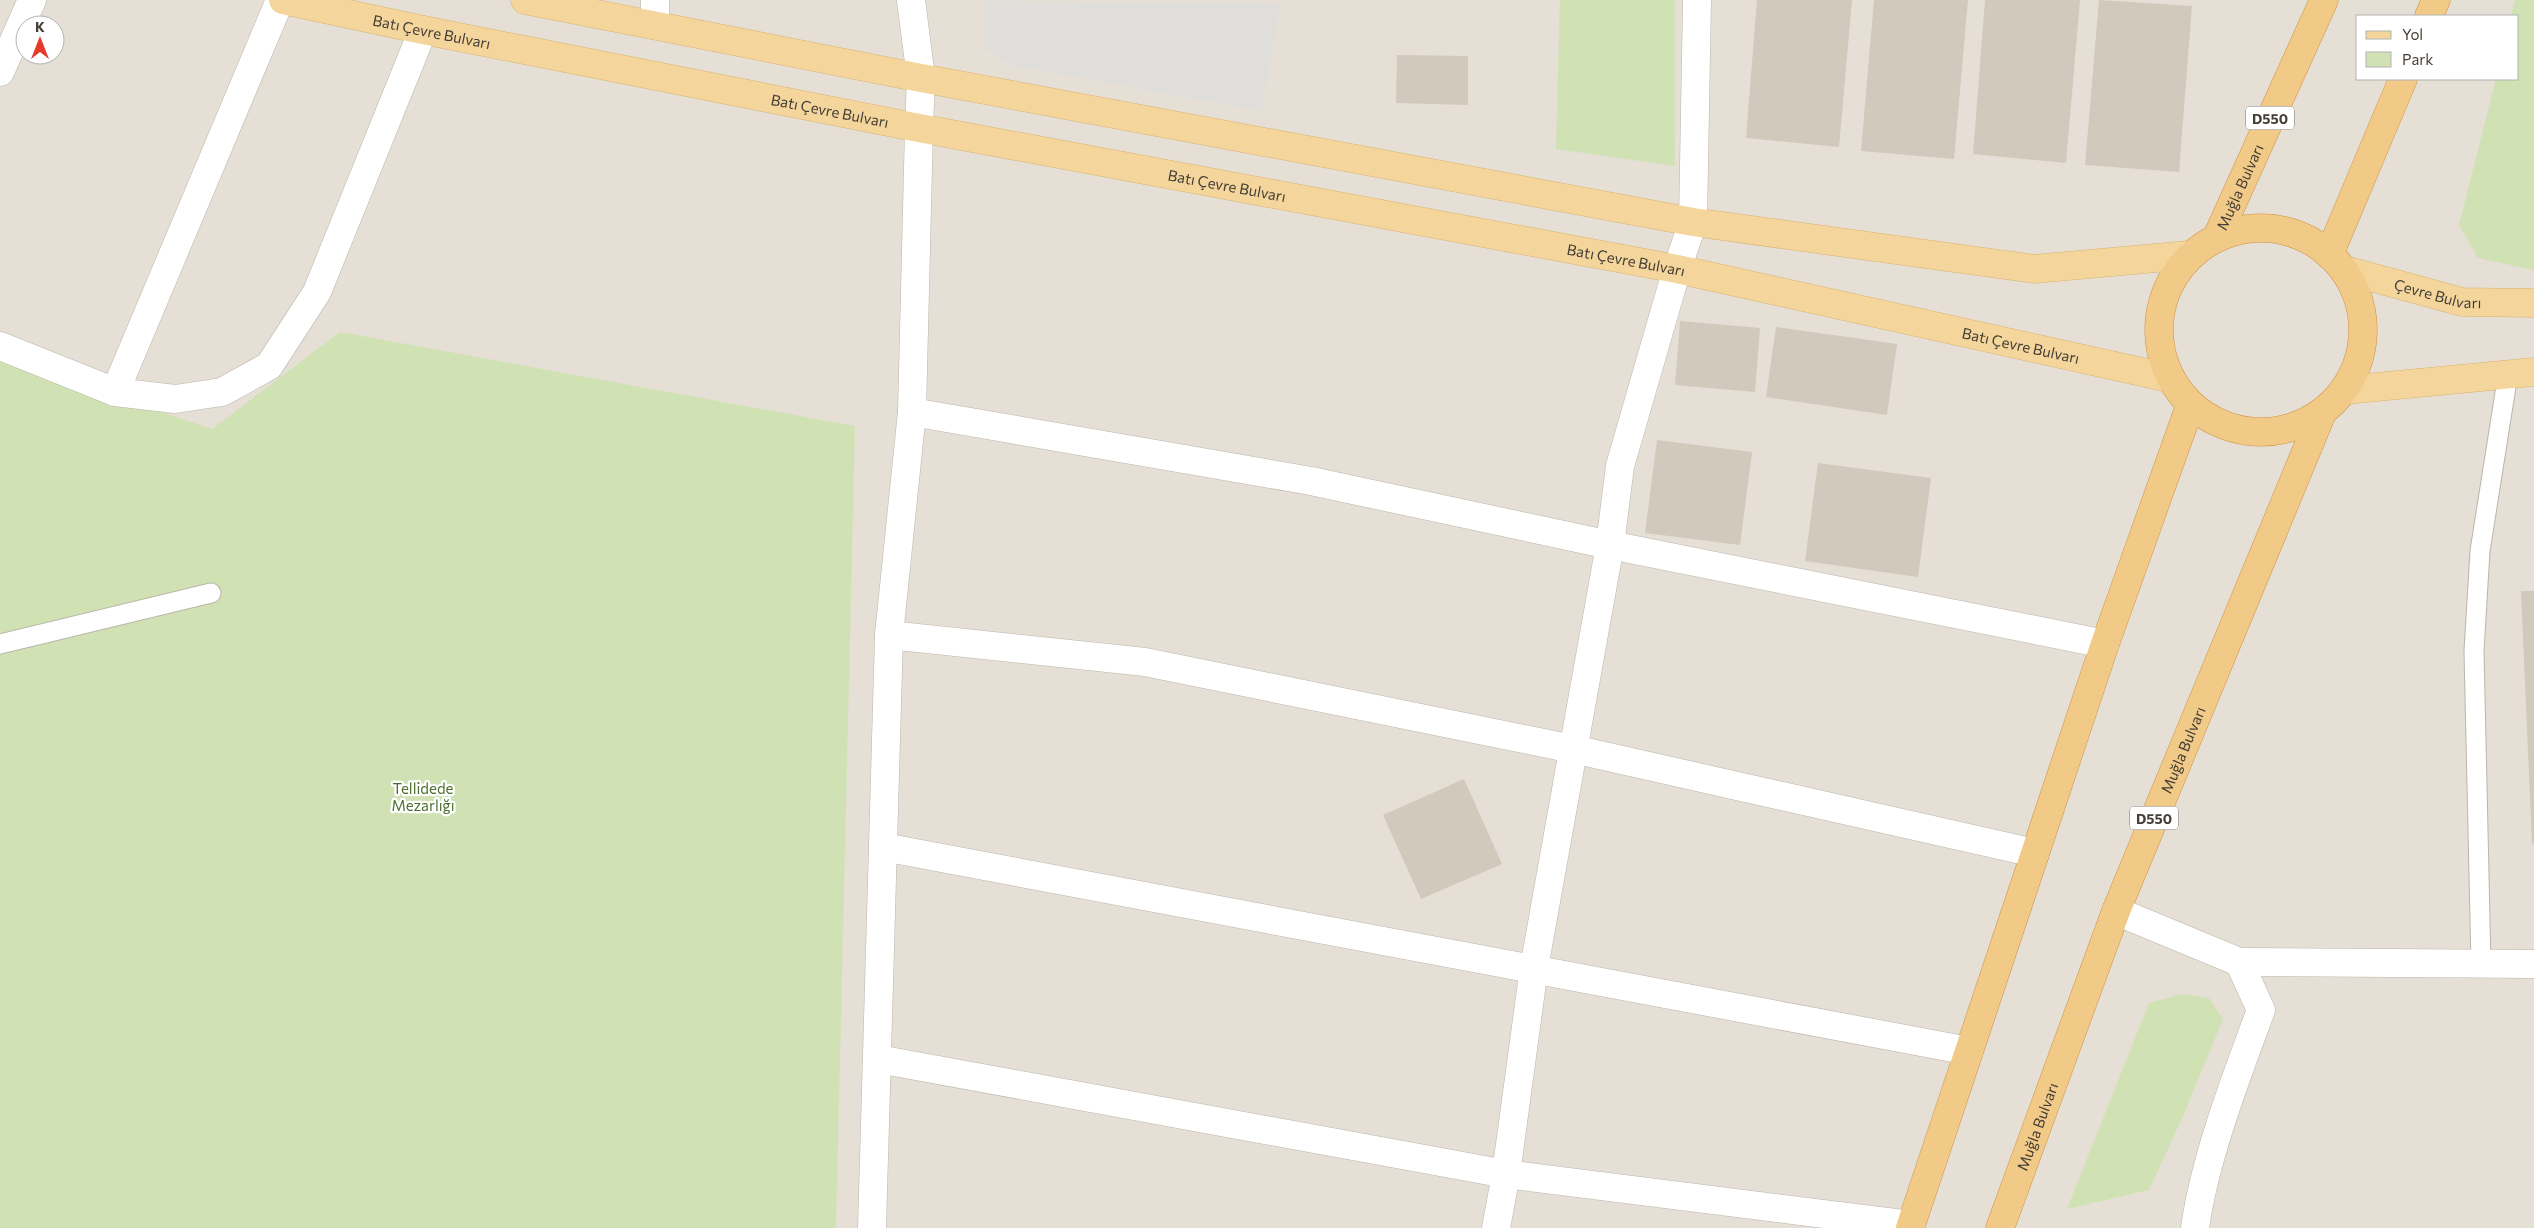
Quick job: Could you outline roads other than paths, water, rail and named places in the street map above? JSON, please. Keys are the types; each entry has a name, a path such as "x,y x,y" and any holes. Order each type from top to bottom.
{"highway":[{"name":"Muğla Bulvarı","path":"2216,237 2324,0"},
{"path":"2429,15 2436,0"},
{"path":"2337,263 2403,80"},
{"name":"D550","path":"2251,227 2287,230 2319,245 2337,263 2359,298 2364,330 2359,362 2344,390 2322,413 2290,429 2254,433 2220,425 2190,406 2169,378 2158,346 2158,313 2169,282 2189,255 2216,237 2251,227"},
{"path":"1910,1226 2105,644 2190,406"},
{"name":"Muğla Bulvarı","path":"2000,1228 2116,911 2322,413"}],"main road":[{"name":"Batı Çevre Bulvarı","path":"282,0 423,30 919,128 1677,268 2169,378"},
{"path":"525,0 655,13 921,78 1693,222 2034,269 2189,255"},
{"name":"Çevre Bulvarı","path":"2337,263 2462,302 2534,303"},
{"path":"2344,390 2521,373"}],"street":[{"path":"0,72 32,0"},
{"path":"116,392 282,0"},
{"path":"911,0 921,78"},
{"path":"872,1228 884,847 888,635 912,412 921,78 929,0"},
{"path":"1496,1228 1506,1174 1534,968 1610,545 1620,466 1677,268 1693,222 1696,0"},
{"path":"0,346 116,392 175,399 222,392 269,366 317,292 423,30"},
{"path":"912,412 1312,481 1610,545 2105,644"},
{"path":"888,635 1145,662 1573,749 2035,853"},
{"path":"884,847 1969,1051"},
{"path":"2116,911 2239,962 2534,964"},
{"path":"2195,1228 2198,1204 2232,1090 2260,1010 2239,962"},
{"path":"878,1059 1506,1174 1910,1226"}],"lane":[{"path":"2481,964 2474,651 2480,551 2521,373"},
{"path":"0,644 211,592"}],"park label":[{"name":"Tellidede Mezarlığı","path":"423,796"}]}
